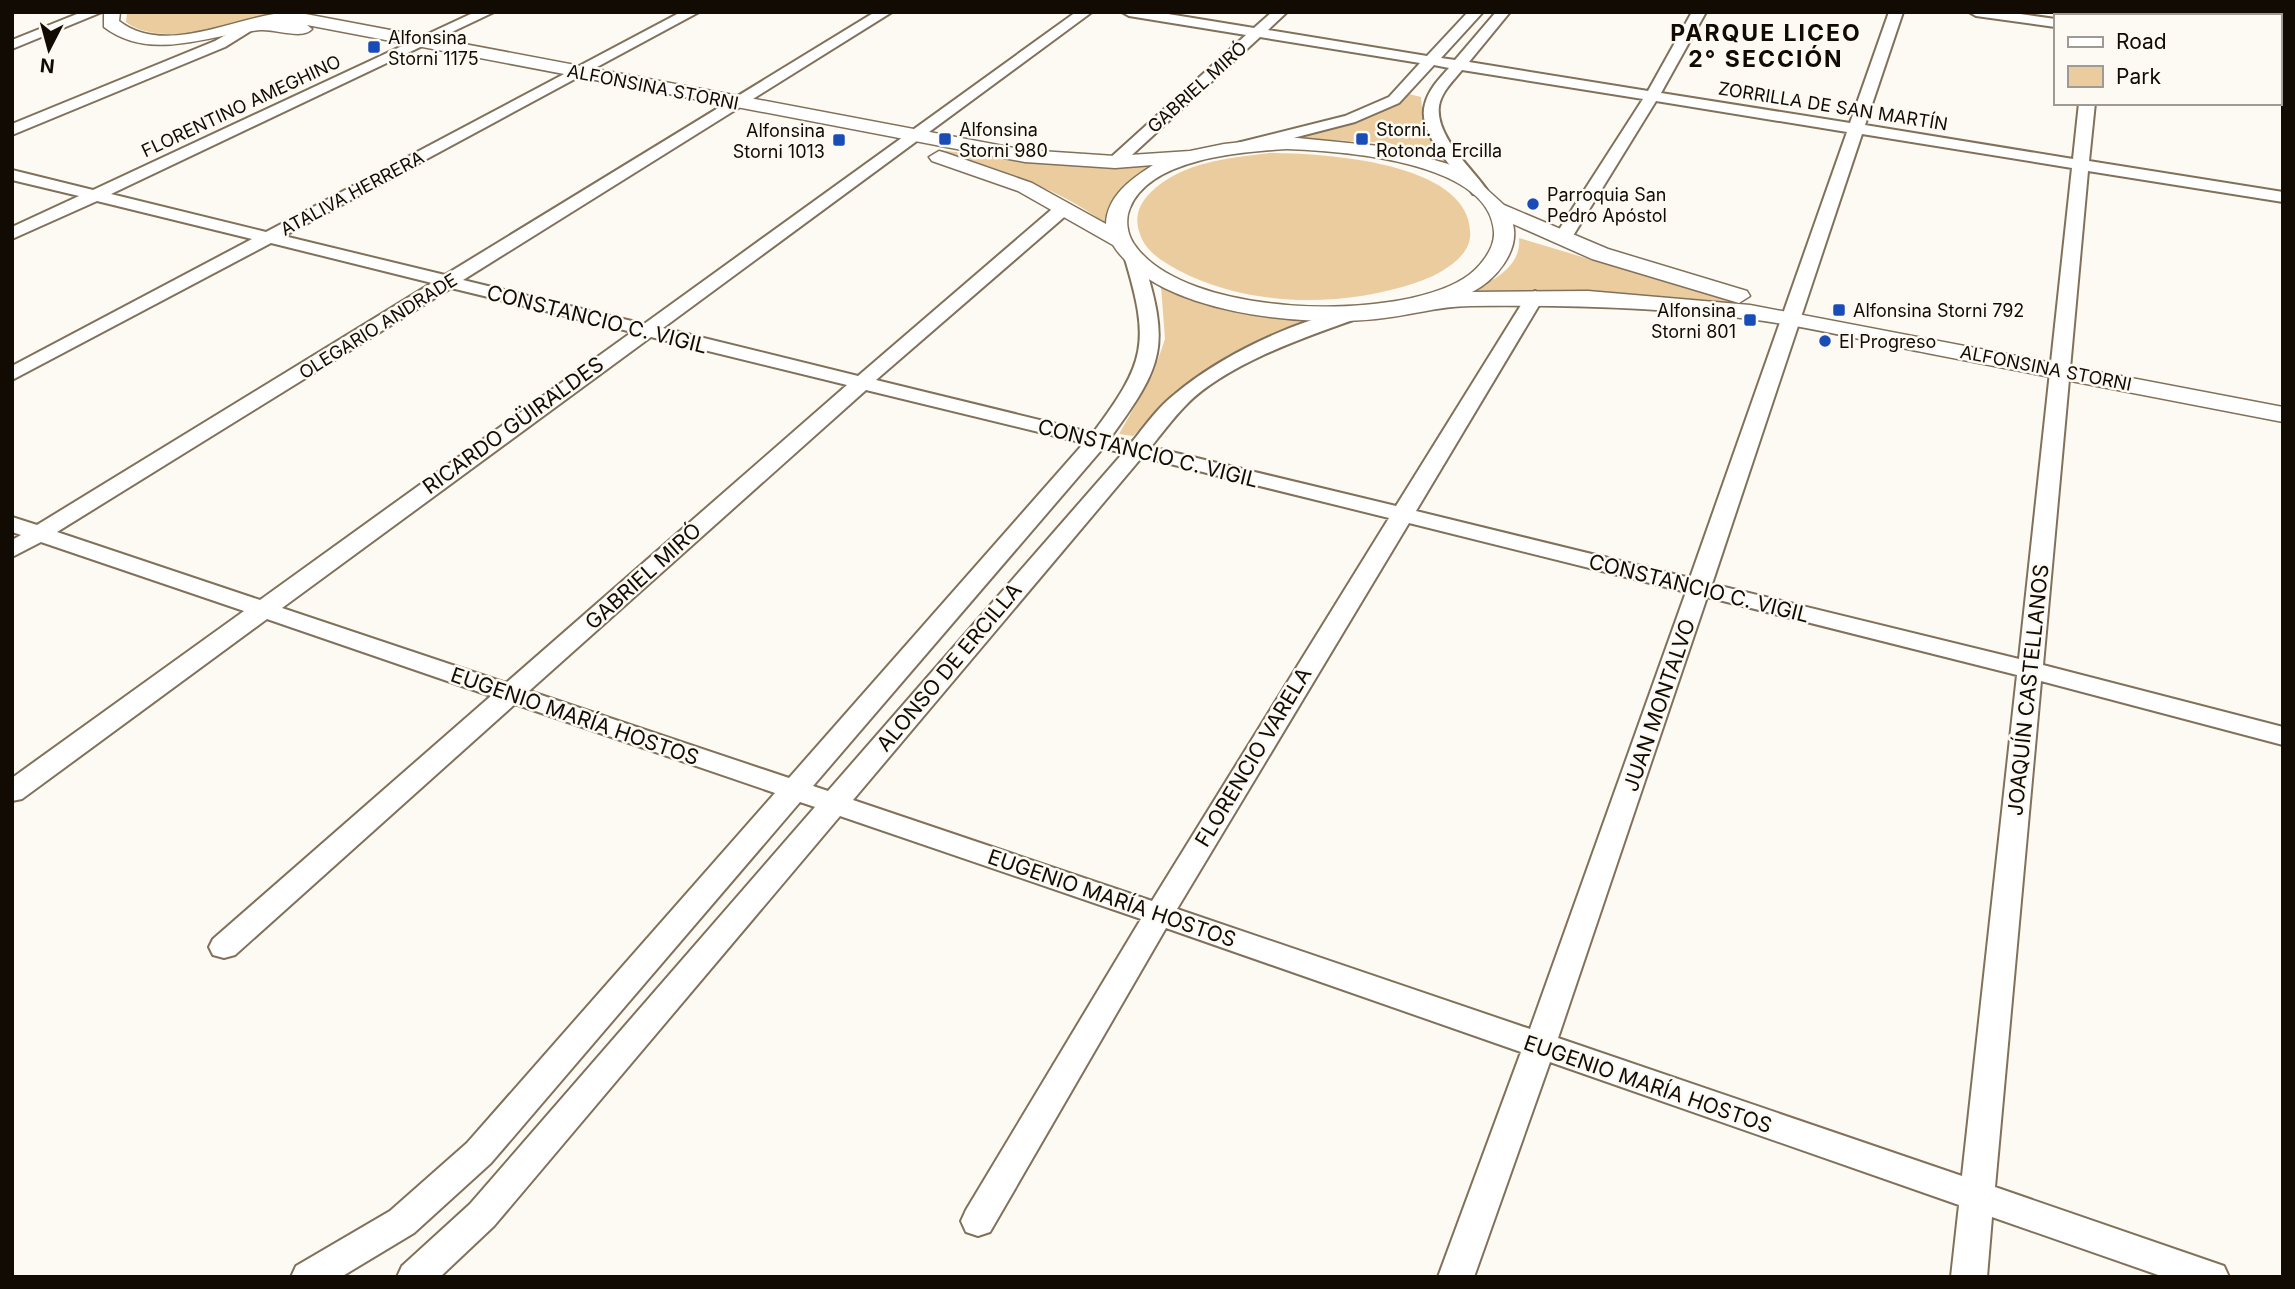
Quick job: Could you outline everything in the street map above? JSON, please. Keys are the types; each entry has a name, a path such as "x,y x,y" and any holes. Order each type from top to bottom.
{"street":[{"path":"12,45 95,12"},
{"name":"ALFONSINA STORNI","path":"112,12 109,19 112,27 142,37 195,37 279,24 415,45 908,142 1025,156 1115,162 1191,157"},
{"name":"FLORENTINO AMEGHINO","path":"12,234 487,12"},
{"name":"ATALIVA HERRERA","path":"12,374 692,12"},
{"name":"OLEGARIO ANDRADE","path":"12,550 885,12"},
{"name":"RICARDO GÜIRALDES","path":"12,792 1085,12"},
{"name":"ZORRILLA DE SAN MARTÍN","path":"1129,12 2283,197"},
{"name":"GABRIEL MIRÓ","path":"1115,162 1280,12"},
{"path":"1476,12 1394,100 1373,111 1191,157 1161,169 1137,184 1122,201 1115,220 1119,240 1134,259 1169,284 1221,302 1283,313 1349,314 1393,310 1433,300 1470,284 1495,264 1506,241 1499,210 1479,190 1440,138 1432,116 1433,99 1503,12"},
{"path":"1562,239 1652,96 1699,12"},
{"name":"JUAN MONTALVO","path":"1456,1277 1540,1047 1700,589 1896,12"},
{"path":"1976,12 2054,23"},
{"name":"ALFONSINA STORNI","path":"254,26 285,13 415,45"},
{"path":"12,130 220,44 254,26"},
{"name":"JOAQUÍN CASTELLANOS","path":"1969,1277 2087,105"},
{"name":"ALFONSINA STORNI","path":"908,142 1001,176 1119,240"},
{"path":"1243,146 1298,143 1374,150 1415,159 1450,173 1479,190"},
{"name":"CONSTANCIO C. VIGIL","path":"12,175 1400,514 2031,670 2283,736"},
{"name":"GABRIEL MIRÓ","path":"224,947 860,384 1064,208"},
{"name":"ALFONSINA STORNI","path":"1499,210 1562,239 1649,271 1794,314 2059,365 2283,402"},
{"name":"ALONSO DE ERCILLA","path":"309,1277 402,1223 445,1187 479,1153 1097,441 1127,400 1144,366 1151,341 1149,306 1134,259"},
{"name":"ALFONSINA STORNI","path":"1433,300 1535,297 1637,301 1794,314"},
{"name":"FLORENCIO VARELA","path":"978,1220 1400,514 1535,297"},
{"name":"ALONSO DE ERCILLA","path":"415,1277 482,1215 1180,398 1231,363 1285,336 1349,314"},
{"name":"ALFONSINA STORNI","path":"2059,365 2283,415"},
{"name":"EUGENIO MARÍA HOSTOS","path":"12,524 1159,914 2211,1277"}],"green space":[{"path":"127,12 276,12 222,29 178,34 139,29 126,22"},
{"path":"1409,94 1421,97 1423,120 1446,162 1389,143 1292,138 1353,121 1381,110"},
{"path":"939,150 1076,166 1172,162 1152,169 1108,226 1070,200 1049,190"},
{"path":"1269,153 1323,155 1357,160 1423,177 1449,192 1465,212 1470,238 1468,246 1448,267 1415,283 1356,297 1295,300 1234,291 1205,282 1166,263 1146,246 1138,228 1138,212 1151,192 1163,182 1206,163"},
{"path":"1519,238 1760,310 1600,294 1472,291 1497,277 1511,264 1519,248"},
{"path":"1161,286 1238,310 1318,321 1228,355 1190,382 1133,436 1119,434 1153,374 1165,339"}],"place":[{"name":"Alfonsina Storni 1175","path":"374,47"},
{"name":"Alfonsina Storni 980","path":"945,139"},
{"name":"Storni. Rotonda Ercilla","path":"1362,139"},
{"name":"Alfonsina Storni 1013","path":"839,140"},
{"name":"Parroquia San Pedro Apóstol","path":"1533,204"},
{"name":"Alfonsina Storni 792","path":"1839,310"},
{"name":"Alfonsina Storni 801","path":"1750,320"},
{"name":"El Progreso","path":"1825,341"}],"district":[{"name":"PARQUE LICEO 2° SECCIÓN","path":"1766,46"}]}
